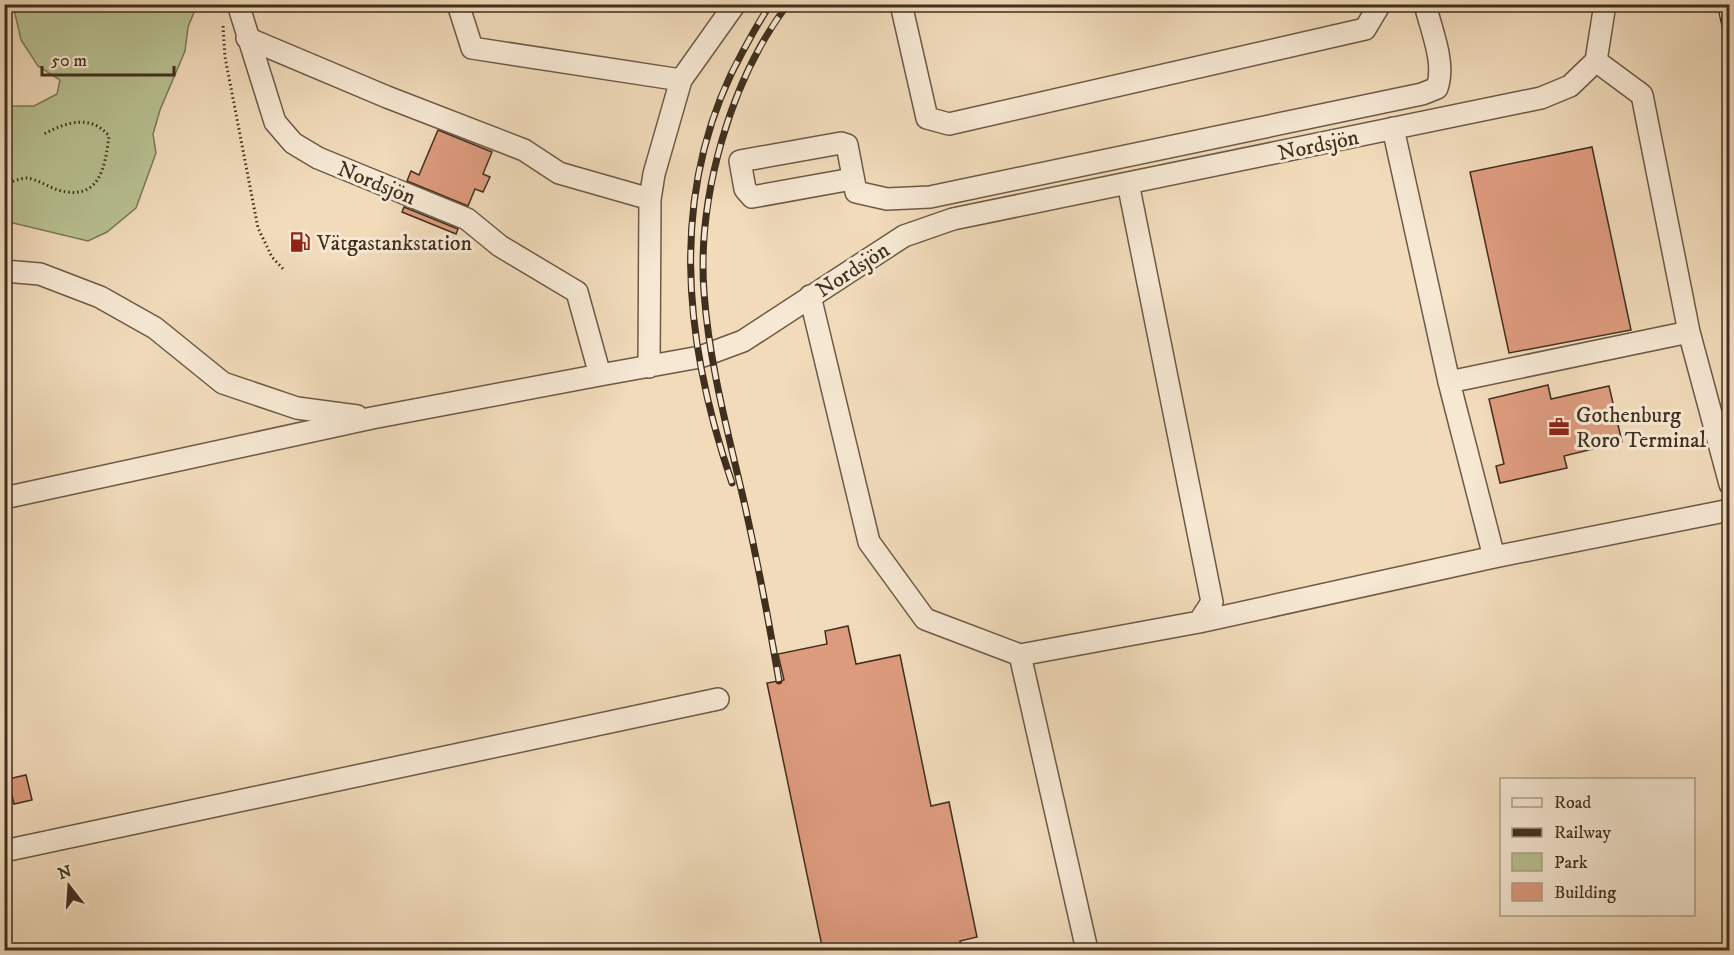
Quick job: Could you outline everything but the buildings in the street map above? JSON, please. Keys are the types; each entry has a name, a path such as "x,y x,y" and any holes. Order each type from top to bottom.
{"street":[{"name":"Nordsjön","path":"238,4 274,122 293,143 318,158 467,219 500,246 577,292 600,375 706,355 743,341 904,236 953,219 1541,98 1570,86 1596,61"},
{"path":"458,4 472,48 681,80"},
{"path":"649,367 650,199 654,174 681,80 735,4"},
{"path":"901,4 927,118 949,124 1365,29 1380,4"},
{"path":"852,179 752,197 745,189 740,161 841,143 847,145 856,192 886,199 930,197 1422,94 1437,88 1440,80 1439,60 1425,4"},
{"path":"1605,4 1596,61 1642,95 1689,332 1730,484"},
{"path":"247,38 387,97 524,150 559,173 650,199"},
{"path":"1393,128 1449,382 1494,557"},
{"path":"1128,183 1212,602 1229,615"},
{"path":"4,271 40,274 100,297 155,328 223,383 297,408 372,418"},
{"path":"810,296 869,542 925,619 1020,655 1199,622 1494,557 1730,510"},
{"path":"1449,382 1689,332"},
{"path":"4,498 372,418 600,375"},
{"path":"1199,622 1212,602"},
{"path":"1020,655 1087,951"},
{"path":"4,851 718,699"}],"path":[{"path":"223,21 225,57 258,228 272,257 285,271"},
{"path":"4,184 27,178 60,191 81,192 93,186 104,171 110,136 103,129 86,122 72,122 44,134"}],"green space":[{"path":"13,5 197,5 188,27 185,51 160,110 153,134 156,153 136,208 107,232 88,241 9,222 5,224 5,106 34,106 57,94 60,80 38,66 21,40"}],"railway":[{"path":"732,483 715,429 702,374 694,320 691,265 693,210 702,156 719,103 743,51 771,4"},
{"path":"779,681 745,506 710,346 703,256 712,180 734,104 767,34 788,4"},
{"path":"1720,4 1730,49"}],"place":[{"name":"Vätgastankstation","path":"300,242"},
{"name":"Gothenburg Roro Terminal","path":"1559,427"}]}
